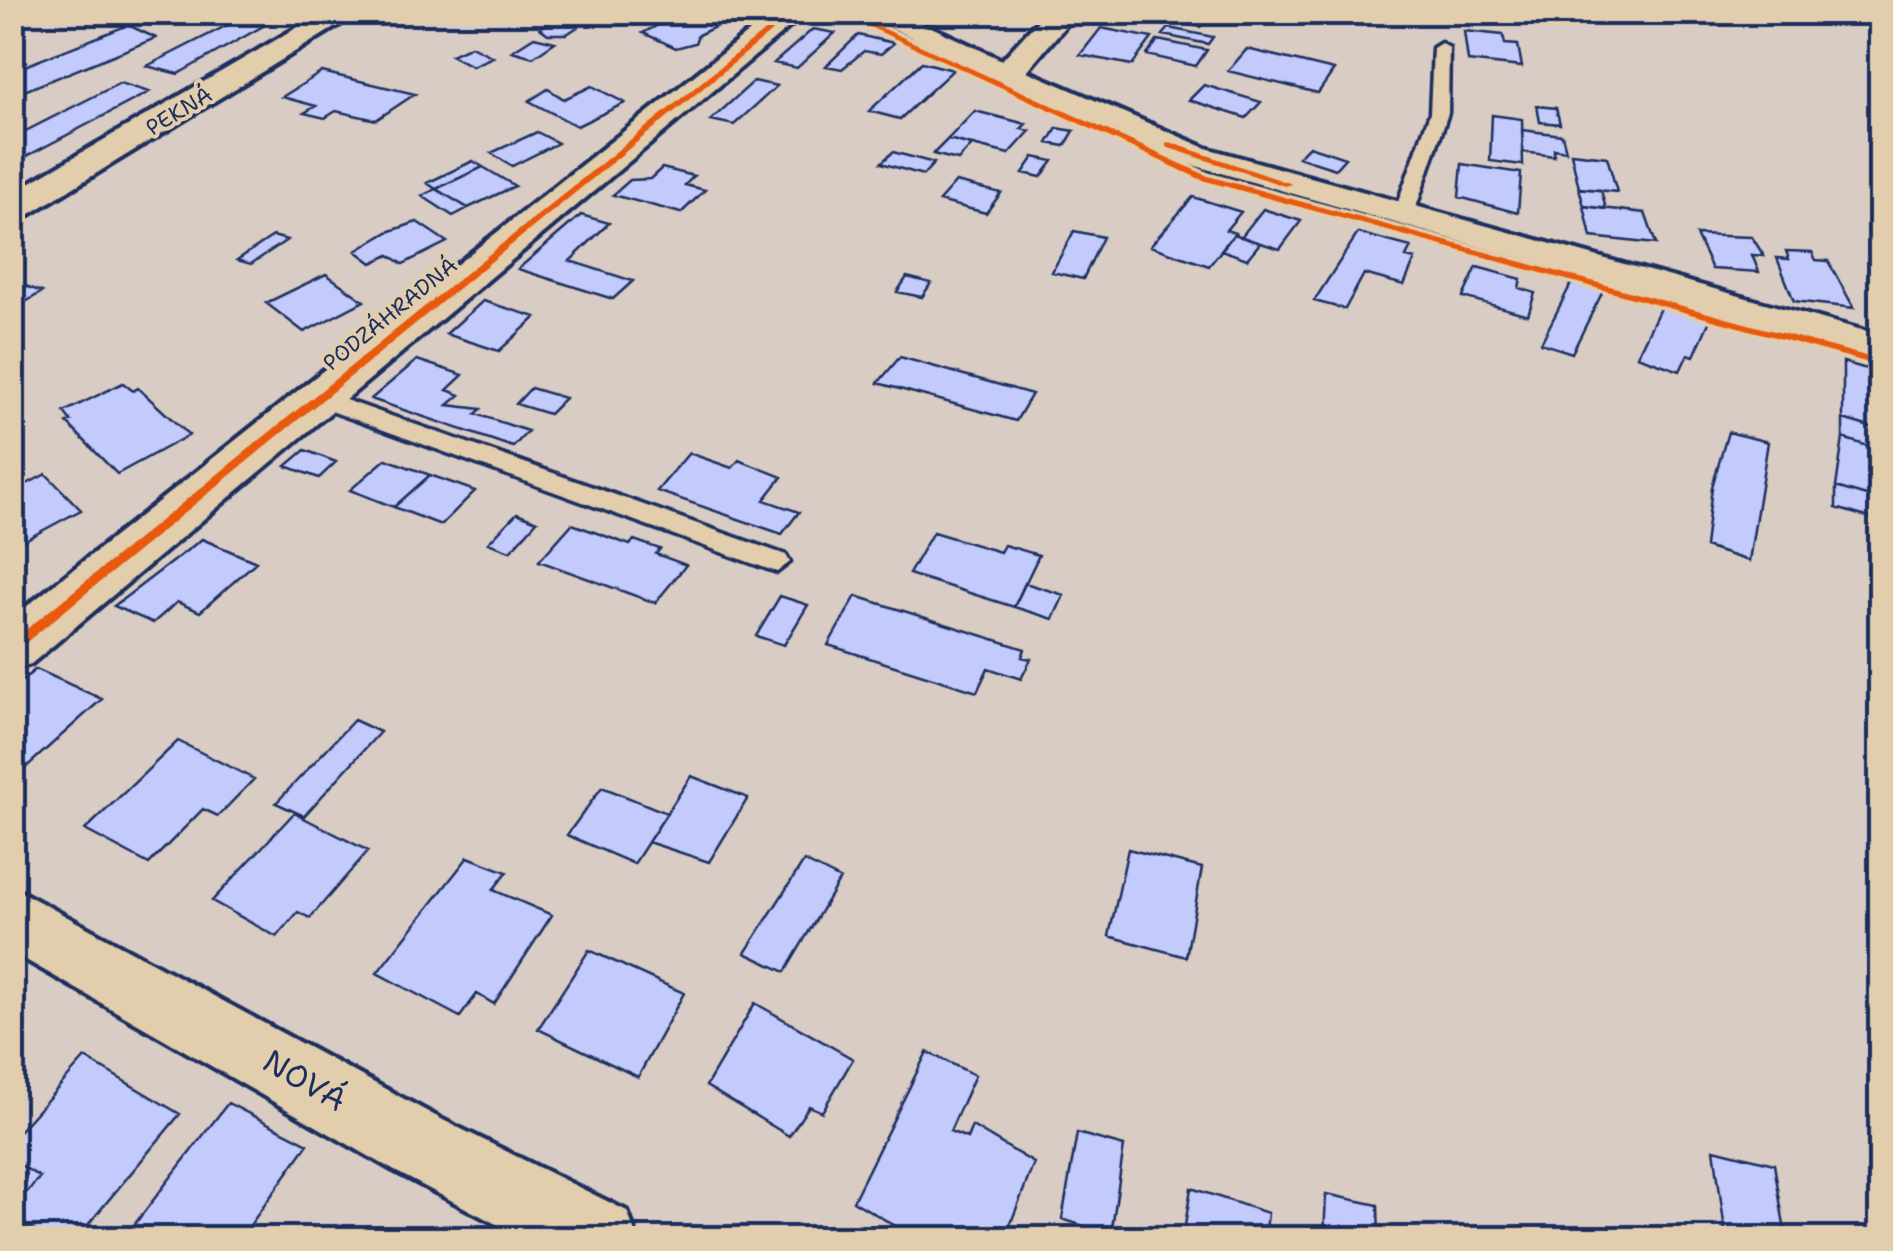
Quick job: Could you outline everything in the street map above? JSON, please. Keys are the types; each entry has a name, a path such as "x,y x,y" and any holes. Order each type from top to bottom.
{"street":[{"name":"PEKNÁ","path":"12,210 346,12"},
{"name":"PODZÁHRADNÁ","path":"12,648 794,12"},
{"path":"874,12 1107,121 1194,155 1880,348"},
{"path":"1008,72 1063,12"},
{"name":"NOVÁ","path":"12,917 418,1145 600,1238"}],"lane":[{"path":"1403,216 1439,113 1441,48"},
{"path":"318,398 777,562"}],"building":[{"path":"246,12 288,12 178,74 147,66 249,14"},
{"path":"683,12 715,27 698,35 695,43 676,48 643,33"},
{"path":"1513,12 1596,12 1600,24 1514,17"},
{"path":"1178,13 1206,19 1200,27 1172,22"},
{"path":"552,20 570,20 579,26 567,34 548,34 540,28"},
{"path":"128,25 156,38 12,96 12,71"},
{"path":"1101,28 1152,38 1132,65 1080,55"},
{"path":"1169,28 1213,37 1208,44 1163,35"},
{"path":"813,29 835,33 797,68 774,63"},
{"path":"1464,31 1503,35 1505,44 1518,45 1522,67 1468,61"},
{"path":"858,35 894,43 881,54 864,51 842,69 826,66"},
{"path":"534,37 555,42 533,57 512,51"},
{"path":"1158,40 1207,50 1196,66 1147,55"},
{"path":"471,46 493,57 472,66 451,55"},
{"path":"1247,49 1334,70 1318,93 1228,71"},
{"path":"922,62 953,70 900,119 869,111"},
{"path":"322,72 415,94 376,120 336,111 325,118 304,113 316,106 282,97"},
{"path":"754,81 777,86 734,125 711,120"},
{"path":"120,83 149,92 12,164 12,138"},
{"path":"1204,85 1261,102 1246,118 1189,100"},
{"path":"592,86 625,103 577,126 529,101 548,89 564,99"},
{"path":"1537,106 1556,108 1560,124 1540,122"},
{"path":"975,111 1026,124 1021,129 1030,131 1009,154 948,139"},
{"path":"1492,115 1522,119 1523,165 1490,161"},
{"path":"1057,128 1074,131 1065,146 1048,143"},
{"path":"1522,130 1562,135 1566,151 1554,149 1554,156 1523,152"},
{"path":"537,132 558,143 512,166 491,153"},
{"path":"948,139 972,145 958,160 933,154"},
{"path":"1309,146 1345,158 1335,169 1298,157"},
{"path":"893,152 934,163 923,175 881,163"},
{"path":"1571,153 1607,157 1617,192 1579,188"},
{"path":"1034,157 1053,161 1041,177 1023,173"},
{"path":"473,161 483,167 436,189 427,183"},
{"path":"1462,164 1521,173 1518,213 1459,197"},
{"path":"483,167 515,186 468,208 436,189"},
{"path":"662,168 694,176 685,185 705,190 681,213 613,195 630,180 650,179"},
{"path":"956,182 1001,193 986,213 939,201"},
{"path":"1579,188 1601,190 1606,209 1584,206"},
{"path":"436,189 468,208 453,216 422,196"},
{"path":"1193,197 1241,212 1226,230 1235,233 1209,266 1150,246"},
{"path":"1584,206 1645,213 1656,244 1591,237"},
{"path":"1263,209 1301,221 1280,249 1241,237"},
{"path":"581,215 609,223 570,261 633,281 613,299 518,269"},
{"path":"417,222 447,242 403,264 389,255 372,263 356,251 388,232"},
{"path":"1074,231 1103,237 1083,279 1052,272"},
{"path":"1358,233 1411,247 1406,257 1415,259 1404,285 1364,274 1345,309 1314,301"},
{"path":"1234,234 1260,243 1247,259 1221,250"},
{"path":"1696,235 1752,237 1764,256 1752,255 1759,272 1712,269"},
{"path":"273,236 287,240 251,264 237,260"},
{"path":"1786,251 1812,252 1816,260 1828,261 1854,308 1794,301 1777,258 1789,259"},
{"path":"1477,267 1521,279 1519,288 1535,293 1528,315 1463,297"},
{"path":"326,274 364,301 304,332 266,303"},
{"path":"907,277 931,283 922,297 897,292"},
{"path":"12,281 42,292 12,310"},
{"path":"1572,282 1603,291 1572,353 1541,343"},
{"path":"483,301 536,317 499,351 446,334"},
{"path":"1662,304 1710,320 1694,356 1688,354 1680,371 1637,356"},
{"path":"900,357 1032,394 1016,421 878,383"},
{"path":"417,360 463,375 447,390 460,395 448,405 481,409 476,414 528,431 513,447 371,399"},
{"path":"1843,362 1880,373 1880,430 1843,419"},
{"path":"123,383 133,391 138,388 189,435 117,474 67,423 71,421 64,412"},
{"path":"531,388 565,398 549,414 516,404"},
{"path":"1843,419 1880,430 1880,450 1843,438"},
{"path":"1728,432 1768,442 1749,561 1705,547 1712,487"},
{"path":"1843,438 1880,450 1880,500 1836,487"},
{"path":"305,450 336,462 319,478 286,466"},
{"path":"689,453 732,468 739,460 782,477 764,500 799,512 782,534 657,491"},
{"path":"386,459 430,475 394,507 350,490"},
{"path":"46,474 81,510 12,547 12,478 16,476 25,485"},
{"path":"430,475 475,491 441,525 394,507"},
{"path":"1836,487 1880,500 1880,521 1836,508"},
{"path":"517,513 537,521 510,551 488,543"},
{"path":"572,524 630,545 634,540 660,549 656,554 686,565 655,603 539,561"},
{"path":"933,532 1000,552 1004,545 1039,555 1014,607 909,574"},
{"path":"202,539 256,562 200,612 177,602 153,623 114,606"},
{"path":"1025,583 1064,595 1053,619 1014,607"},
{"path":"780,596 808,605 784,645 756,636"},
{"path":"856,596 1025,649 1022,657 1031,659 1021,679 988,668 977,692 828,645"},
{"path":"36,669 102,699 12,780 12,689"},
{"path":"354,720 380,732 304,816 276,803"},
{"path":"178,741 254,779 218,816 203,809 149,864 85,830"},
{"path":"691,776 748,798 709,862 648,842"},
{"path":"602,787 667,813 634,864 567,835"},
{"path":"294,813 368,851 310,918 298,912 277,937 212,901"},
{"path":"1128,849 1202,868 1186,957 1109,936"},
{"path":"468,857 507,872 493,890 552,915 494,1004 477,994 460,1017 377,973"},
{"path":"804,861 840,879 785,972 745,953"},
{"path":"589,950 684,993 638,1077 538,1029"},
{"path":"755,1003 853,1059 822,1112 809,1106 789,1136 706,1086"},
{"path":"927,1052 975,1075 950,1131 967,1138 972,1126 1034,1163 1005,1238 916,1238 853,1201"},
{"path":"85,1058 180,1114 77,1238 47,1238 12,1217 12,1209 40,1177 12,1160 12,1139"},
{"path":"228,1103 308,1144 241,1238 124,1238"},
{"path":"1077,1133 1124,1146 1111,1235 1062,1219"},
{"path":"1714,1149 1774,1164 1786,1238 1726,1238"},
{"path":"12,1160 40,1177 12,1209"},
{"path":"1191,1188 1268,1213 1265,1238 1183,1238"},
{"path":"1326,1194 1378,1205 1379,1238 1324,1238"}],"cycle path":[{"path":"12,649 793,12"},
{"path":"840,12 1205,178 1880,363"},
{"path":"1169,145 1288,184"}]}
